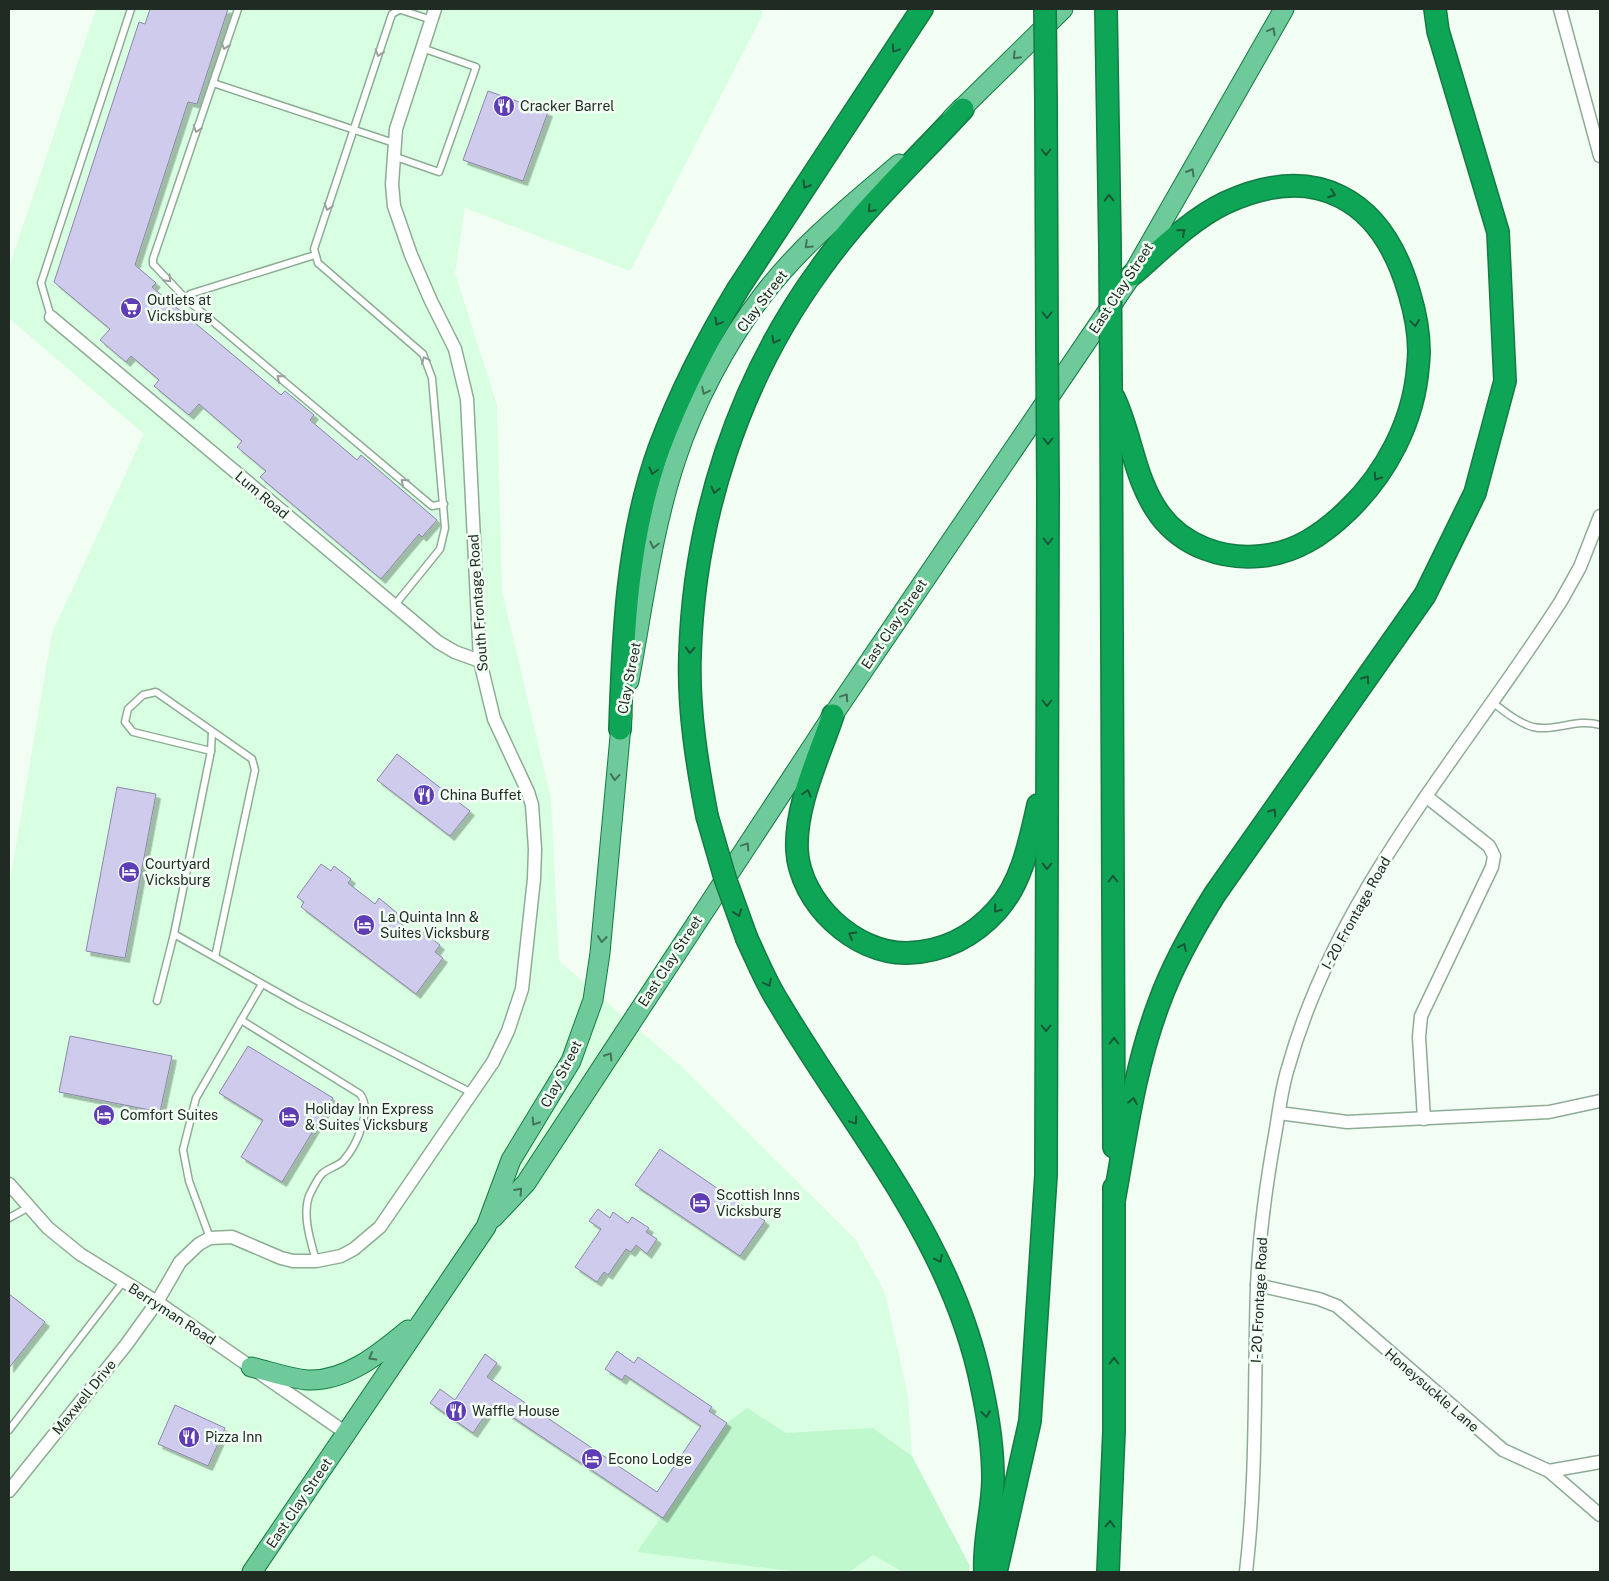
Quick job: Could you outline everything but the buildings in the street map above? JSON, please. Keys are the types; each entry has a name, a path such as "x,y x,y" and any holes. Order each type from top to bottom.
{"highway":[{"path":"620,729 623,644 630,570 642,510 659,450 687,382 738,289 922,9"},
{"path":"996,1572 1030,1421 1046,1175 1048,492 1045,9"},
{"path":"1106,9 1110,247 1114,1201 1114,1431 1108,1572"},
{"path":"1114,1201 1144,1050 1159,1002 1186,941 1215,894 1425,595 1478,484 1505,382 1498,232 1438,30 1435,9"},
{"path":"963,109 848,234 820,268 786,319 758,372 737,421 718,475 705,532 693,606 690,656 697,765 707,816 725,878 747,939 777,1001 896,1185 933,1247 954,1290 970,1334 983,1389 993,1478 985,1572"},
{"path":"1110,386 1125,422 1139,476 1162,517 1186,540 1202,548 1224,555 1248,557 1273,555 1310,541 1353,506 1390,458 1405,424 1414,395 1419,365 1413,305 1395,251 1383,232 1367,216 1352,203 1335,194 1311,187 1286,185 1254,192 1224,204 1192,224 1132,274"},
{"path":"833,715 807,791 798,829 797,852 800,868 811,894 824,912 842,929 862,941 886,950 906,953 931,950 954,943 978,929 999,909 1016,879 1029,843 1047,766"}],"main road":[{"name":"Clay Street","path":"346,1433 486,1227 511,1160 571,1061 593,1000 606,900 620,729 648,571 676,458 705,391 728,349 762,295 800,253 836,218 963,109 1063,9"},
{"name":"East Clay Street","path":"486,1227 526,1183 833,715 1132,274 1284,9"},
{"path":"250,1367 307,1380 329,1377 350,1370 381,1352 424,1316"},
{"name":"East Clay Street","path":"252,1572 346,1433"}],"street":[{"path":"1560,9 1600,156"},
{"name":"South Frontage Road","path":"210,1238 232,1237 281,1258 293,1261 316,1261 340,1256 354,1249 380,1227 473,1093 493,1062 508,1031 522,989 532,909 535,849 528,792 494,719 480,661 467,399 455,349 430,300 394,206 394,142 433,14"},
{"name":"Lum Road","path":"51,317 438,642 455,652 480,661"},
{"name":"I- 20 Frontage Road","path":"1246,1572 1255,1414 1257,1284 1267,1178 1287,1070 1302,1023 1334,947 1363,893 1562,601 1580,567 1600,516"},
{"path":"1424,1119 1419,1037 1422,1016 1492,867 1494,856 1489,846 1427,798"},
{"path":"1279,1113 1347,1122 1549,1112 1600,1101"},
{"name":"Berryman Road","path":"9,1184 48,1228 80,1254 157,1302 346,1433"},
{"path":"157,1302 180,1262 199,1244 210,1238"},
{"name":"Honeysuckle Lane","path":"1257,1284 1319,1299 1336,1306 1503,1450 1549,1471 1594,1503 1600,1514"},
{"name":"Maxwell Drive","path":"9,1491 126,1345 157,1302"},
{"path":"1549,1471 1600,1462"}],"lane":[{"path":"51,317 40,283 131,9"},
{"path":"238,9 153,259 153,264 186,299 432,506 444,504"},
{"path":"394,606 440,549 445,528 432,378 424,354 318,263 314,249 352,129 392,14 398,9 433,14"},
{"path":"393,156 440,172 476,67 422,48"},
{"path":"213,83 394,142"},
{"path":"186,299 190,294 315,256"},
{"path":"211,751 133,732 126,722 128,709 143,695 156,692 252,759 255,770 215,957"},
{"path":"1492,702 1524,724 1534,727 1544,728 1583,722 1600,725"},
{"path":"157,1000 174,934 211,751 212,732"},
{"path":"174,934 262,984 473,1093"},
{"path":"210,1238 189,1181 183,1150 196,1098 262,984"},
{"path":"241,1020 360,1094 364,1099 365,1109 359,1136 342,1162 322,1173 309,1197 307,1207 309,1234 316,1261"},
{"path":"9,1218 28,1207"},
{"path":"9,1430 123,1282"}],"shaded area":[{"path":"96,9 762,9 762,16 630,271 465,208 455,273 497,405 502,591 551,799 559,961 684,1069 856,1240 885,1293 908,1396 920,1572 9,1572 9,887 52,633 144,434 9,318 9,267"},
{"path":"747,1408 786,1433 873,1428 912,1456 970,1566 969,1572 903,1572 873,1555 849,1572 799,1572 637,1552 727,1423"}],"place":[{"name":"Cracker Barrel","path":"504,106"},
{"name":"Outlets at Vicksburg","path":"131,308"},
{"name":"China Buffet","path":"424,795"},
{"name":"Courtyard Vicksburg","path":"129,872"},
{"name":"La Quinta Inn & Suites Vicksburg","path":"364,925"},
{"name":"Comfort Suites","path":"104,1115"},
{"name":"Holiday Inn Express & Suites Vicksburg","path":"289,1117"},
{"name":"Scottish Inns Vicksburg","path":"700,1203"},
{"name":"Waffle House","path":"456,1411"},
{"name":"Pizza Inn","path":"189,1437"},
{"name":"Econo Lodge","path":"592,1459"}]}
